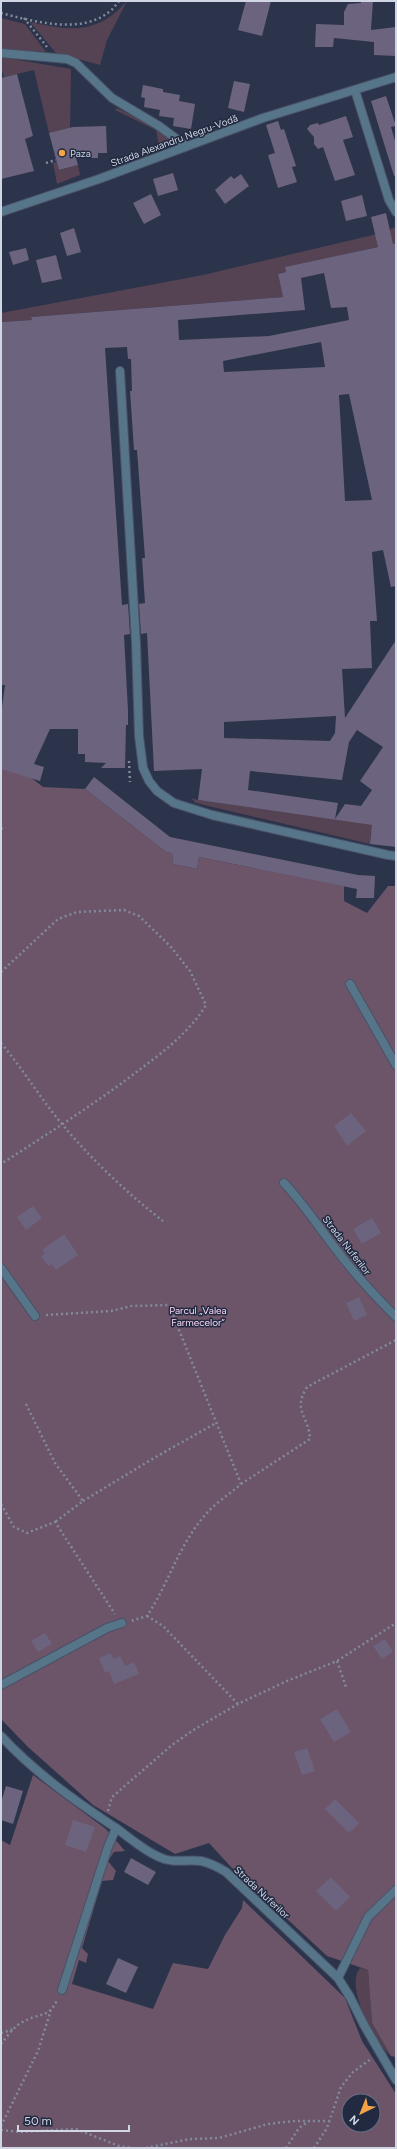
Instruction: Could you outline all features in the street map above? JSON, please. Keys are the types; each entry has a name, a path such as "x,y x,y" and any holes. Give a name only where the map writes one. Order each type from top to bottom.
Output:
{"street":[{"path":"1,53 67,59 76,63 112,98 159,126 186,146"},
{"name":"Strada Alexandru Negru-Vodă","path":"1,212 99,179 263,118 396,77"},
{"path":"355,90 389,200 396,212"},
{"path":"120,371 136,643 139,736 143,768 149,781 158,791 174,803 212,815 396,856"},
{"path":"350,984 396,1065"},
{"name":"Strada Nuferilor","path":"284,1183 301,1201 336,1249 373,1293 396,1317"},
{"path":"1,1268 35,1316"},
{"path":"1,1685 107,1628 122,1623"},
{"name":"Strada Nuferilor","path":"1,1736 18,1755 104,1821 160,1858 174,1861 200,1861 213,1864 226,1872 338,1978 396,2080"},
{"path":"62,1990 108,1847 116,1828"},
{"path":"338,1978 368,1917 396,1890"}],"path":[{"path":"1,13 47,22 82,24 108,13 119,1"},
{"path":"24,18 56,58"},
{"path":"46,163 56,160"},
{"path":"1,829 5,826"},
{"path":"1,972 58,919 77,912 124,910 139,916 171,946 190,972 206,1005 198,1018 162,1053 122,1083 1,1164"},
{"path":"1,1043 21,1067 62,1124 132,1197 163,1221"},
{"path":"35,1316 169,1305 241,1484"},
{"path":"54,1522 122,1623 148,1616 161,1596 183,1546 206,1514 241,1484 310,1439 310,1433 300,1408 301,1397 307,1387 396,1340"},
{"path":"26,1404 55,1463 83,1501"},
{"path":"1,1504 14,1527 27,1533 54,1522 83,1501 216,1423"},
{"path":"148,1616 163,1626 238,1704"},
{"path":"104,1821 112,1797 172,1745 195,1729 238,1704 287,1681 337,1661 396,1623"},
{"path":"337,1661 346,1687"},
{"path":"1,2126 38,2051 51,2010 62,1990"},
{"path":"1,2044 20,2023 41,2016 51,2010"},
{"path":"1,2033 14,2029"},
{"path":"314,2148 323,2134 333,2107 346,2080 353,2072 380,2053"},
{"path":"286,2148 299,2128 310,2121"},
{"path":"146,2148 173,2144 190,2139 219,2138 268,2124 329,2121"},
{"path":"1,2130 20,2132 76,2129 120,2146 133,2148"},
{"path":"170,2148 173,2144"}],"shaded area":[{"path":"127,1 107,40 100,65 56,53 30,22 58,27 82,28 105,20"},
{"path":"1,18 25,24 46,52 1,49"},
{"path":"1,57 71,69 70,133 49,133 34,70 4,77 1,68"},
{"path":"117,108 157,128 167,136 169,143 159,146 156,130 115,110"},
{"path":"57,162 59,170 78,165 80,175 57,184 53,163"},
{"path":"396,227 396,243 286,267 286,272 278,274 283,297 31,317 32,320 1,322 1,313 203,275 390,231 390,229"},
{"path":"191,798 396,828 371,832 370,844 196,803"},
{"path":"360,1968 368,1970 372,2023 391,2056 377,2040 359,2000 356,1987 356,1976"}],"green space":[{"name":"Parcul „Valea Farmecelor”","path":"1,754 43,787 85,789 166,852 172,853 173,864 197,869 199,857 344,886 344,901 367,913 388,886 396,886 396,2057 391,2056 372,2023 368,1970 327,1956 231,1867 209,1843 175,1854 93,1805 28,1747 1,1719"},
{"path":"33,1775 106,1829 125,1851 114,1852 108,1861 116,1871 113,1880 102,1881 82,1948 88,1954 86,1963 79,1960 72,1984 153,2009 173,1963 208,1969 225,1935 242,1908 243,1900 345,1998 362,2041 396,2094 396,2148 1,2148 1,1840 10,1845"}],"building":[{"path":"246,1 271,1 262,36 238,30"},
{"path":"361,1 373,1 371,30 396,27 396,56 374,55 374,42 334,38 333,47 315,47 316,24 344,25 344,12 348,4 361,3"},
{"path":"17,74 33,136 25,139 34,171 1,179 1,78"},
{"path":"234,81 250,84 244,112 228,108"},
{"path":"143,85 163,89 163,92 180,95 179,101 195,104 191,129 173,126 174,118 159,116 160,110 144,107 145,98 141,97"},
{"path":"386,96 396,126 391,127 396,144 396,175 394,176 371,101"},
{"path":"346,116 353,137 343,140 355,175 335,181 323,147 318,149 314,144 314,137 307,129 310,125 318,123 319,125"},
{"path":"278,121 281,130 284,129 296,166 292,167 297,182 278,188 268,155 275,153 266,125"},
{"path":"106,126 107,153 98,153 98,158 76,158 78,165 59,170 49,133 73,127"},
{"path":"173,173 178,190 158,196 153,179"},
{"path":"241,174 249,186 225,204 215,190 231,176 234,179"},
{"path":"151,194 161,215 144,224 133,203"},
{"path":"362,195 367,216 346,221 341,201"},
{"path":"386,213 393,244 396,243 396,586 391,587 383,550 372,552 377,621 370,621 372,668 342,669 345,718 396,640 396,847 370,844 372,825 198,800 202,769 154,771 147,633 141,634 139,604 145,603 142,558 145,558 137,450 134,450 130,391 132,391 131,359 128,359 127,347 105,348 122,605 128,604 130,634 124,635 128,711 128,725 126,725 125,768 101,768 106,763 85,762 85,754 78,754 78,729 50,729 34,764 44,767 40,781 1,769 1,714 5,685 1,685 1,322 32,320 31,317 283,297 278,274 286,272 285,267 378,247 371,217","holes":["324,273 331,308 347,307 349,320 269,336 179,340 178,320 305,310 301,278","321,342 325,367 224,372 223,361","349,394 372,500 345,501 339,395","336,716 335,733 330,741 224,738 224,722","357,730 383,747 360,781 372,790 361,806 345,804 335,819 338,803 248,790 250,771 342,780 349,742"]},
{"path":"74,228 81,252 67,256 60,233"},
{"path":"26,248 29,260 13,265 9,252"},
{"path":"56,255 62,279 42,283 36,260"},
{"path":"94,777 170,837 358,875 375,876 374,898 356,898 357,889 199,857 197,869 173,864 172,853 166,852 85,789"},
{"path":"351,1113 366,1131 347,1146 334,1126"},
{"path":"33,1206 42,1218 26,1230 17,1217"},
{"path":"372,1218 381,1233 362,1244 353,1229"},
{"path":"64,1234 78,1255 56,1270 52,1264 48,1266 41,1256 45,1253 42,1250"},
{"path":"359,1297 367,1315 354,1321 346,1303"},
{"path":"45,1633 52,1644 38,1652 31,1641"},
{"path":"385,1639 393,1652 382,1659 373,1646"},
{"path":"111,1653 113,1659 120,1656 125,1666 134,1662 139,1674 114,1684 109,1671 105,1673 99,1658"},
{"path":"337,1709 351,1732 334,1742 320,1719"},
{"path":"307,1748 315,1771 302,1775 294,1752"},
{"path":"6,1786 23,1791 13,1824 1,1820 1,1802"},
{"path":"335,1799 359,1823 349,1833 325,1809"},
{"path":"73,1820 95,1827 86,1852 65,1845"},
{"path":"131,1858 156,1872 148,1885 124,1872"},
{"path":"331,1877 350,1897 336,1911 316,1891"},
{"path":"118,1958 138,1967 126,1993 106,1984"}],"place":[{"name":"Paza","path":"62,153"}]}
